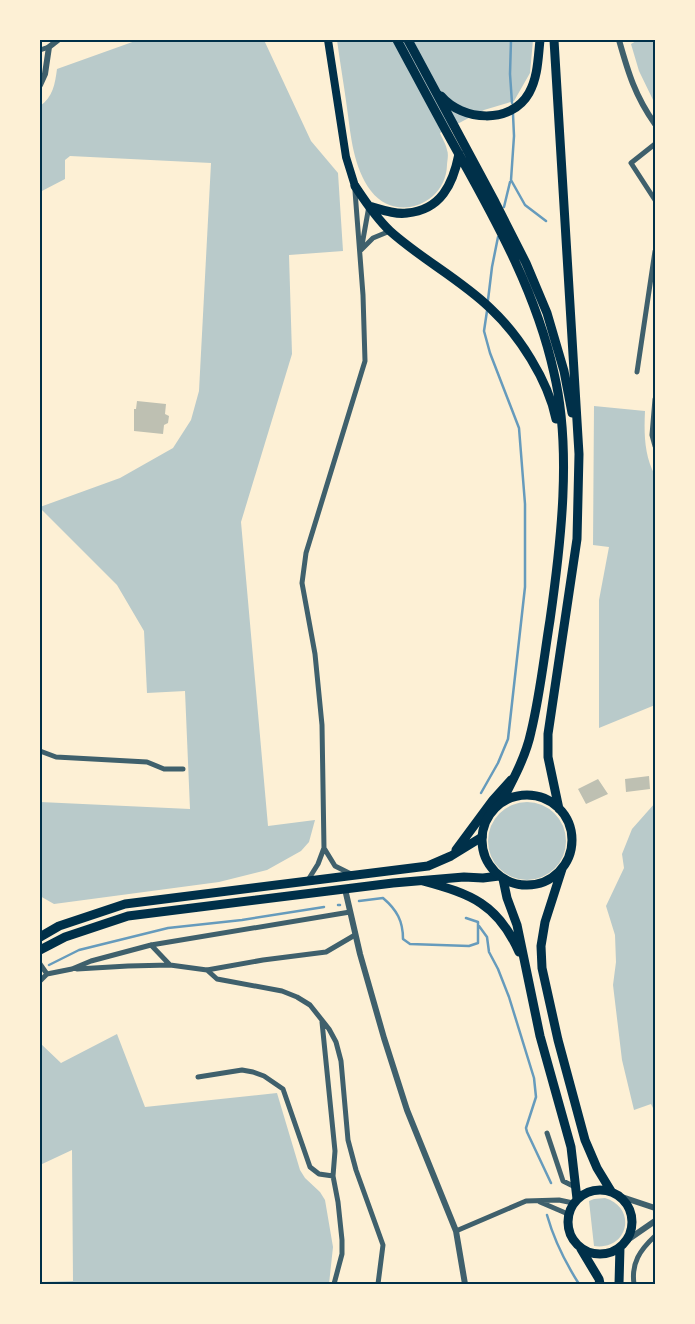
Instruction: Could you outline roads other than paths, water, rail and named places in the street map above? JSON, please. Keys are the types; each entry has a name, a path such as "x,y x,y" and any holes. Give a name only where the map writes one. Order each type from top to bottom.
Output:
{"main road":[{"path":"328,40 346,156 355,186 390,231 490,308 518,339 538,371 554,409 563,456"},
{"path":"397,40 457,140 526,263 547,313 564,371 579,454"},
{"path":"369,206 406,214 427,208 445,193 455,173 459,154 457,140 434,87 408,40"},
{"path":"434,87 444,100 458,109 473,115 489,116 502,114 518,106 528,94 536,75 540,40"},
{"path":"554,40 579,454 577,540 548,734 548,757 559,809"},
{"path":"459,154 518,267 537,313 554,373 563,428 560,535 548,634 531,732 514,778 502,803"},
{"path":"451,856 493,800 514,778"},
{"path":"575,1201 571,1146 540,1036 517,926 501,878 491,868 482,848 485,823 492,812 502,803 516,796 532,795 547,800 559,809 569,824 572,842 545,922 541,946 542,968 558,1040 585,1140 597,1168 615,1194 626,1203 631,1217 630,1232 623,1244 611,1253 600,1255 580,1248"},
{"path":"40,937 59,926 125,904 428,866 451,856 482,836"},
{"path":"40,950 65,937 128,916 464,877 501,878 518,884 534,884 549,879 562,869"},
{"path":"424,881 474,898 499,917 514,941 526,970"},
{"path":"600,1284 599,1279 569,1233 567,1224 568,1214 575,1201 592,1190 602,1190 615,1194"},
{"path":"619,1284 623,1244"}],"street":[{"path":"40,50 49,47 58,40"},
{"path":"619,40 628,76 644,109 655,124"},
{"path":"40,85 49,47"},
{"path":"655,144 631,163 655,200"},
{"path":"308,880 318,864 324,848 322,725 316,654 302,583 306,553 365,361 355,186"},
{"path":"360,250 369,206"},
{"path":"360,250 373,238 390,231"},
{"path":"637,372 655,250"},
{"path":"655,398 652,435 655,446"},
{"path":"40,751 56,757 147,762 164,769 183,769"},
{"path":"324,848 335,866 353,875"},
{"path":"345,890 384,1038 406,1110 456,1231 465,1284"},
{"path":"72,969 90,961 151,945 350,912"},
{"path":"40,981 47,974 72,969 170,965 207,970 263,960 326,952 356,935"},
{"path":"151,945 170,965"},
{"path":"40,964 47,974"},
{"path":"207,970 217,980 274,989 297,997 322,1018 336,1042 341,1061 348,1140 356,1170 383,1245 378,1284"},
{"path":"322,1018 334,1151 333,1176 338,1202 342,1254 334,1284"},
{"path":"198,1077 242,1070 264,1076 283,1089 310,1168 319,1174 333,1176"},
{"path":"547,1133 563,1181 575,1187"},
{"path":"615,1194 655,1208"},
{"path":"537,1200 568,1214"},
{"path":"456,1231 526,1201 575,1201"},
{"path":"623,1244 655,1221"},
{"path":"634,1284 636,1257 655,1236"}],"waterway":[{"path":"511,40 510,74 512,103"},
{"path":"513,114 514,136 511,180 525,205 546,221"},
{"path":"504,207 510,182"},
{"path":"488,300 498,237"},
{"path":"481,793 498,763 508,739 525,587 525,504 519,428 490,353 484,331 487,311"},
{"path":"359,901 383,898 392,907 400,921 403,939 410,944 469,946 478,943 478,922 466,918"},
{"path":"49,965 79,950 168,928 242,920 324,907"},
{"path":"479,926 487,937 489,952 509,997 534,1078 536,1097 526,1128 551,1183"},
{"path":"547,1215 560,1251 579,1284"}]}
